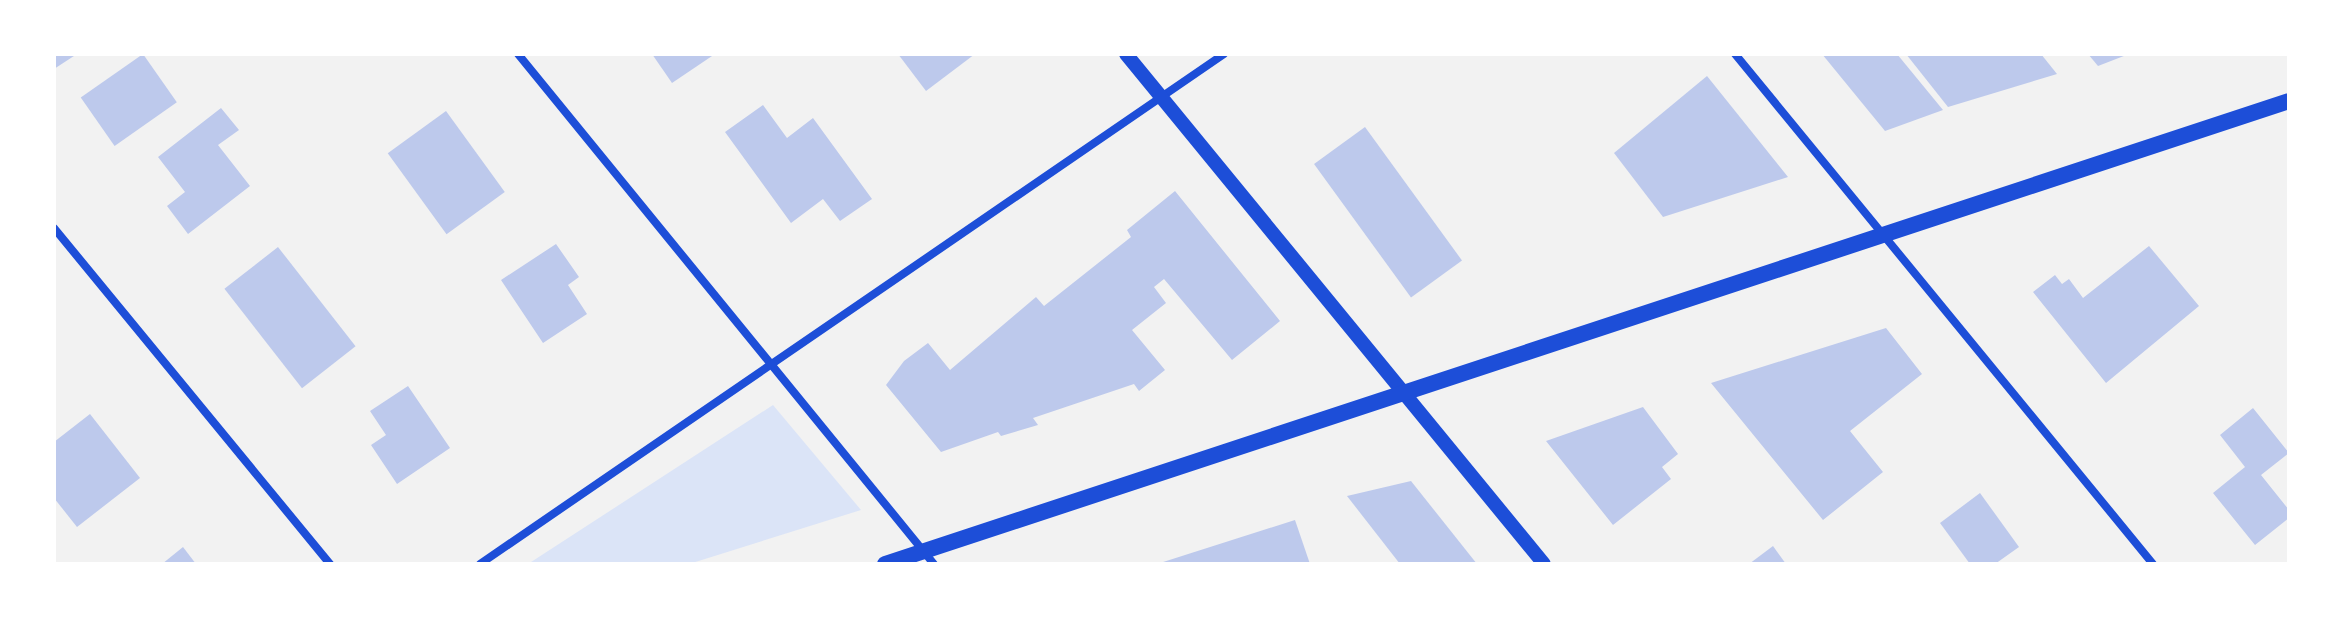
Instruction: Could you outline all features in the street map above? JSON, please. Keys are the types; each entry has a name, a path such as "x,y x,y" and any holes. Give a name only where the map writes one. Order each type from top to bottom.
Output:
{"main road":[{"path":"885,564 929,558 1405,391 1880,231 2289,101"}],"street":[{"path":"518,54 929,558"},
{"path":"1126,54 1544,564"},
{"path":"480,564 1224,54"},
{"path":"1735,54 2153,564"},
{"path":"54,228 330,564"}],"shaded area":[{"path":"773,405 861,510 689,564 528,564"}],"building":[{"path":"54,54 77,54 54,69"},
{"path":"143,54 177,102 115,146 81,98"},
{"path":"652,54 715,54 672,83"},
{"path":"898,54 975,54 926,91"},
{"path":"1822,54 1897,54 1943,110 1885,131"},
{"path":"1906,54 2041,54 2057,74 1948,107"},
{"path":"2088,54 2129,54 2098,66"},
{"path":"1707,76 1788,177 1663,217 1614,153"},
{"path":"763,105 787,138 813,118 872,199 840,221 823,199 791,223 725,132"},
{"path":"221,108 239,130 218,145 250,186 188,234 167,206 185,192 158,157"},
{"path":"446,111 505,192 447,234 388,153"},
{"path":"1365,127 1462,260 1411,298 1314,164"},
{"path":"1175,191 1280,321 1232,360 1164,279 1154,287 1166,303 1132,330 1165,370 1139,391 1134,384 1033,418 1038,425 1001,436 998,432 941,452 886,385 904,361 928,343 950,370 1036,297 1044,306 1131,237 1127,230"},
{"path":"556,244 579,277 568,285 587,314 543,343 501,280"},
{"path":"2149,246 2199,306 2106,383 2033,292 2055,275 2062,284 2069,279 2083,298"},
{"path":"278,247 356,346 302,388 224,289"},
{"path":"1886,328 1922,374 1850,431 1883,472 1823,520 1711,383"},
{"path":"408,386 450,448 397,484 371,445 386,435 370,411"},
{"path":"1643,407 1678,454 1662,467 1671,479 1613,525 1546,441"},
{"path":"2253,408 2289,453 2261,475 2289,510 2289,518 2255,545 2213,493 2245,467 2220,435"},
{"path":"90,414 140,478 77,527 54,498 54,442"},
{"path":"1411,481 1477,564 1400,564 1347,496"},
{"path":"1980,493 2019,547 1995,564 1970,564 1940,523"},
{"path":"1295,520 1310,564 1160,564 1160,563"},
{"path":"1773,546 1786,564 1749,564"},
{"path":"183,547 196,564 162,564"}]}
